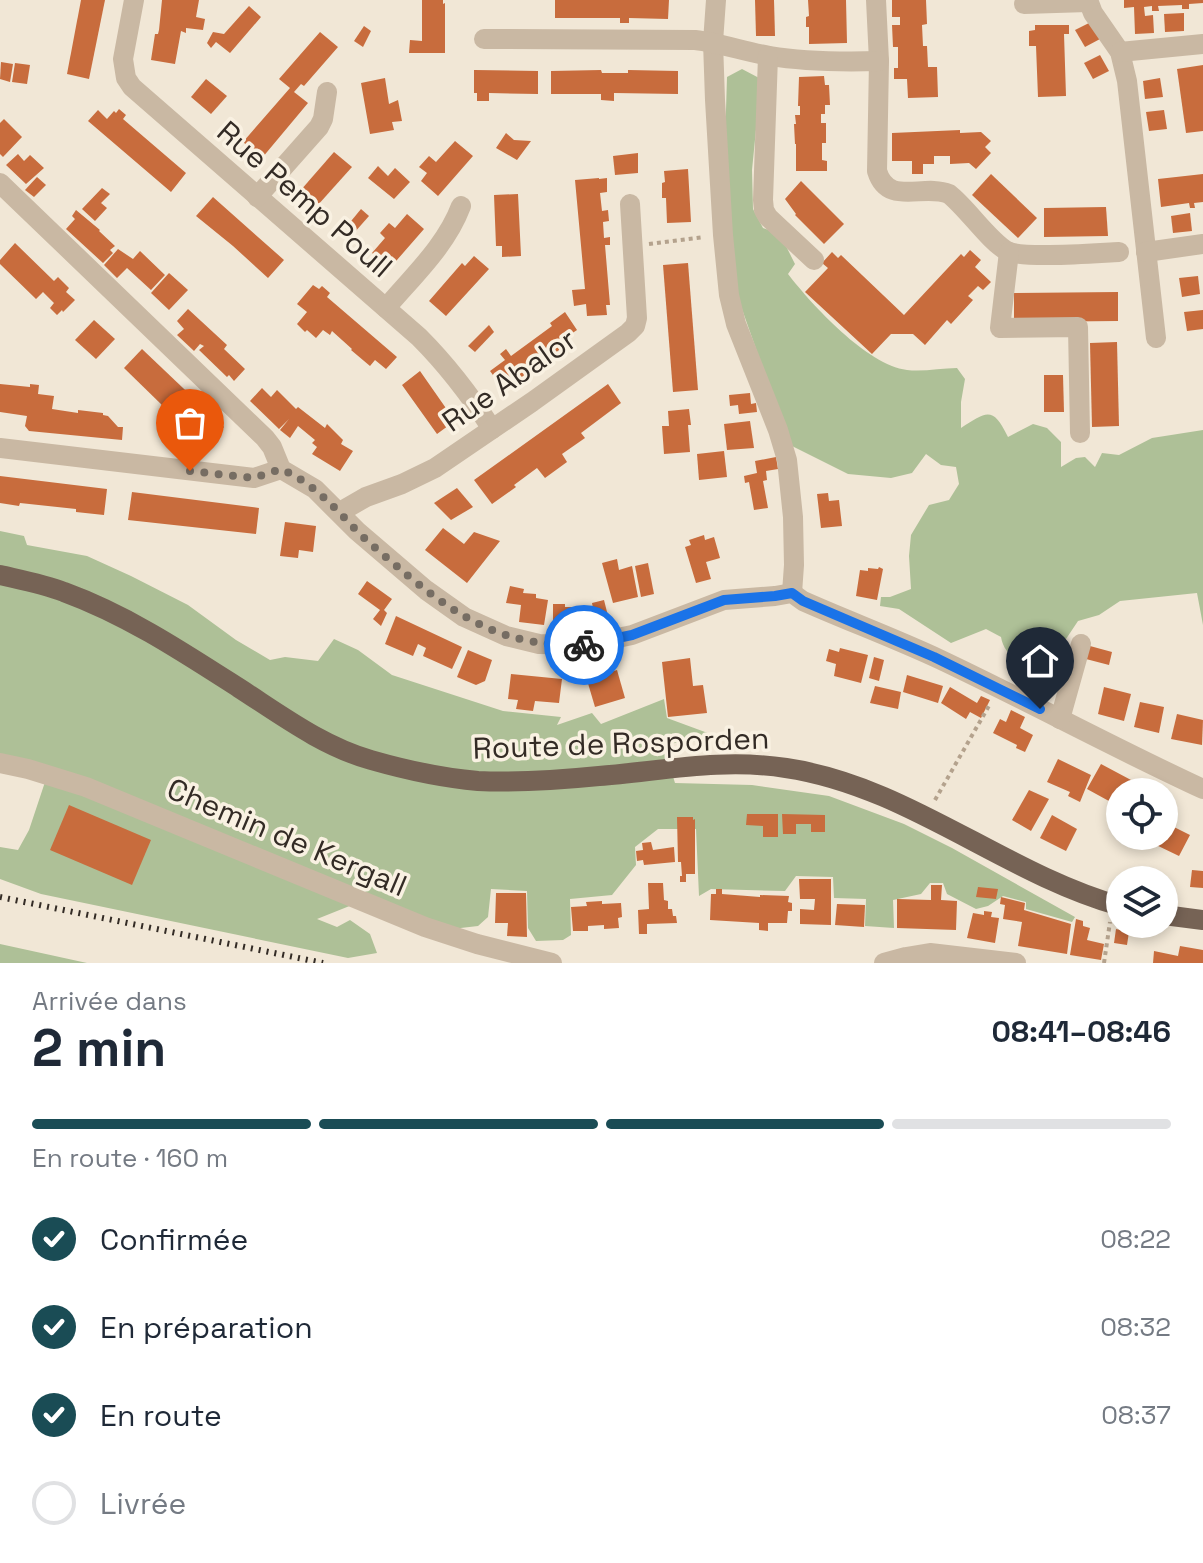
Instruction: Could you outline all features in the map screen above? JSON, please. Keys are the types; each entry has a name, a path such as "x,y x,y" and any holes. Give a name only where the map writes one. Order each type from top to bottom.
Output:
{"main road":[{"name":"Route de Rosporden","path":"0,575 63,591 116,614 176,648 310,734 340,749 380,762 439,776 479,781 612,775 705,764 753,764 799,769 855,785 926,816 1017,865 1106,901"},
{"path":"1178,917 1203,920"}],"street":[{"name":"Rue Pemp Poull","path":"134,0 123,59 123,70 132,87 419,337 474,400 492,429"},
{"path":"716,0 713,42 729,295 736,324 787,460 793,517 792,593"},
{"path":"876,0 879,61 877,171 885,186 894,192 941,191 949,194 1009,252 1119,252"},
{"path":"1024,4 1088,1 1120,52 1127,81 1156,338"},
{"path":"484,39 695,40 768,56 818,62 879,61"},
{"path":"1120,52 1203,44"},
{"path":"768,56 764,210 814,260"},
{"path":"257,197 319,127 327,92"},
{"path":"0,183 265,438 281,469 315,489 426,590 478,625 539,644 584,645 632,635 724,600 792,593 803,601 934,657 1203,789"},
{"name":"Rue Abalor","path":"340,512 366,497 435,468 635,326 630,204"},
{"path":"386,308 446,238 461,206"},
{"path":"1146,252 1203,244"},
{"path":"1009,252 1000,328 1078,327 1080,433"},
{"path":"0,448 254,478 281,469"},
{"path":"1060,719 1081,644"},
{"name":"Chemin de Kergall","path":"0,763 86,787 425,927 552,963"},
{"path":"884,963 930,953 1016,963"}],"path":[{"path":"633,245 723,235"},
{"path":"926,816 999,688"},
{"path":"1104,963 1109,938"}],"green space":[{"path":"742,69 761,79 752,170 753,209 763,228 780,234 795,264 788,274 842,332 891,366 919,371 957,368 965,379 961,428 989,414 998,420 1008,437 1033,424 1047,428 1061,442 1061,467 1076,458 1085,457 1095,467 1102,453 1119,455 1152,438 1203,430 1203,625 1197,593 1120,601 1099,615 1078,621 1056,654 1068,661 1064,683 1017,661 1009,654 1001,637 986,629 951,643 899,609 880,606 881,597 911,589 911,535 929,505 949,500 959,484 956,467 941,465 926,454 912,473 891,478 848,474 790,445 731,278 725,143 727,77"},
{"path":"0,531 24,536 27,545 87,556 131,576 188,605 270,660 285,657 318,661 334,639 358,650 392,675 503,711 561,717 557,725 592,713 601,724 664,699 667,718 724,739 663,744 675,783 752,785 829,796 904,824 1075,917 1072,922 1026,909 1026,902 1003,896 988,906 976,909 947,894 943,883 930,883 921,894 893,900 894,928 865,926 866,899 834,898 833,877 796,876 785,891 711,889 699,896 696,829 658,829 635,847 636,865 612,895 570,899 571,935 563,940 536,941 528,928 527,891 491,889 488,917 478,926 452,929 352,905 317,919 337,927 350,920 370,934 377,953 348,958 41,894 0,879 0,847 18,850 29,830 45,782 0,772"},
{"path":"0,944 87,963 0,963"}],"building":[{"path":"81,0 105,0 89,79 67,74"},
{"path":"162,0 199,0 196,17 205,19 203,30 186,28 186,33 181,31 175,64 151,60 155,34 159,30"},
{"path":"422,0 443,0 445,3 445,53 409,53 410,40 422,41"},
{"path":"555,0 669,0 668,19 629,18 629,23 620,23 620,18 555,18"},
{"path":"755,0 774,0 775,36 756,36"},
{"path":"808,0 846,0 847,43 809,44 809,27 806,27"},
{"path":"892,0 926,0 927,24 922,25 923,46 927,46 928,67 937,67 938,97 908,98 907,79 894,79 894,68 898,68 898,47 893,47 892,25 900,25 900,17 892,17"},
{"path":"1124,0 1203,0 1203,3 1189,4 1189,9 1182,9 1182,5 1158,6 1159,11 1152,11 1152,6 1144,7 1145,16 1153,15 1154,33 1135,34 1134,7 1124,8"},
{"path":"249,6 261,17 230,53 216,42 211,48 207,43 213,32 224,34"},
{"path":"1184,13 1184,31 1165,32 1164,14"},
{"path":"1091,22 1100,39 1085,47 1075,30"},
{"path":"1035,25 1069,25 1069,34 1064,34 1066,96 1038,97 1036,46 1029,46 1029,31 1035,30"},
{"path":"364,26 371,31 363,47 354,41"},
{"path":"320,32 338,47 304,86 301,84 294,92 308,103 262,158 243,142 290,88 279,79"},
{"path":"1100,55 1109,71 1093,79 1084,63"},
{"path":"1,62 13,64 10,82 0,79"},
{"path":"15,63 30,65 27,84 12,82"},
{"path":"1203,65 1203,131 1186,133 1177,69"},
{"path":"474,70 538,71 538,94 489,93 489,101 477,101"},
{"path":"601,70 602,73 678,71 678,94 614,93 614,101 601,100 601,94 551,94 551,71"},
{"path":"824,76 825,85 829,85 830,105 825,105 825,114 821,114 821,123 826,123 822,160 827,161 827,171 796,171 794,124 795,115 800,115 799,77"},
{"path":"385,78 389,104 398,100 402,121 392,122 394,130 370,134 361,83"},
{"path":"1160,78 1163,97 1145,99 1143,81"},
{"path":"206,79 227,96 211,114 191,97"},
{"path":"119,109 126,115 123,119 186,173 171,192 88,121 98,110 107,119"},
{"path":"1164,110 1167,129 1149,131 1146,112"},
{"path":"4,119 22,137 3,157 0,154 0,123"},
{"path":"960,130 960,133 981,132 991,141 985,147 991,153 976,169 969,163 950,164 950,156 934,156 934,164 923,164 923,174 912,174 912,161 892,161 892,133"},
{"path":"506,133 514,140 531,141 517,160 496,148"},
{"path":"455,141 473,156 438,196 421,181 427,173 419,167 429,156 436,162"},
{"path":"334,152 352,167 317,206 300,191"},
{"path":"638,153 638,173 615,175 613,156"},
{"path":"18,154 24,161 30,155 44,168 26,184 6,165"},
{"path":"378,166 388,176 395,168 410,182 394,199 368,178"},
{"path":"688,169 691,222 667,223 666,198 662,198 664,171"},
{"path":"991,174 1037,218 1018,238 972,195"},
{"path":"1203,174 1203,202 1194,203 1195,208 1190,208 1189,203 1161,207 1158,179"},
{"path":"37,177 46,185 34,197 25,190"},
{"path":"607,178 607,192 600,193 602,211 608,210 609,221 603,222 604,238 610,237 610,245 605,245 610,305 606,305 607,315 587,316 586,304 574,306 572,290 585,289 575,180"},
{"path":"801,181 844,224 824,244 795,215 785,199"},
{"path":"102,188 110,194 101,203 107,208 95,221 82,209"},
{"path":"518,194 521,256 502,257 502,246 496,246 494,195"},
{"path":"213,197 284,260 268,278 196,216"},
{"path":"1106,207 1108,236 1044,237 1044,208"},
{"path":"361,209 369,216 354,233 347,226"},
{"path":"76,210 115,246 110,250 113,253 103,263 66,229 75,219 72,216"},
{"path":"1190,213 1192,231 1173,233 1171,216"},
{"path":"407,214 424,229 390,268 372,253 385,238 380,233 389,223 395,228"},
{"path":"15,243 54,281 58,277 69,288 66,292 75,300 63,312 57,315 50,308 54,303 43,292 36,299 0,264"},
{"path":"118,249 133,259 140,251 165,275 151,290 127,268 117,278 104,265"},
{"path":"970,250 981,260 975,267 991,282 983,290 978,286 968,296 973,300 951,324 947,320 925,345 913,334 891,334 872,354 805,292 828,268 822,263 832,252 838,258 841,255 904,315 961,254 964,257"},
{"path":"474,256 489,269 446,316 429,301 462,263 465,266"},
{"path":"688,263 698,390 673,392 663,265"},
{"path":"169,273 188,290 169,310 151,293"},
{"path":"1198,276 1200,294 1182,297 1179,278"},
{"path":"313,285 319,289 322,286 330,293 327,297 397,357 386,369 375,360 370,366 332,331 330,335 323,330 316,338 297,324 307,312 297,304"},
{"path":"1118,292 1118,321 1014,322 1014,293"},
{"path":"188,309 227,345 224,349 245,369 234,381 199,350 204,346 200,344 194,351 177,335 184,329 177,321"},
{"path":"1203,310 1203,329 1187,331 1184,312"},
{"path":"565,312 577,330 562,340 566,345 504,390 490,371 505,360 500,354 506,349 511,356 552,326 550,323"},
{"path":"94,320 115,339 96,359 75,340"},
{"path":"489,325 494,332 475,352 468,346"},
{"path":"1117,342 1119,426 1092,427 1090,343"},
{"path":"142,349 224,427 205,447 124,368"},
{"path":"420,371 450,414 447,415 452,423 437,434 402,385"},
{"path":"1044,375 1063,375 1064,412 1044,412"},
{"path":"0,384 39,385 38,394 54,396 52,409 103,413 118,427 123,427 122,440 29,431 25,426 27,416 0,412"},
{"path":"608,384 621,403 581,433 585,438 562,454 567,462 545,478 537,468 492,504 474,480"},
{"path":"262,388 271,397 277,390 296,409 298,407 325,428 327,424 343,440 341,444 353,451 340,471 312,454 317,447 312,443 315,440 298,426 290,438 280,430 289,419 279,429 250,401"},
{"path":"750,393 751,404 756,403 757,412 739,414 738,405 730,406 729,395"},
{"path":"689,409 690,452 664,454 662,426 669,426 668,411"},
{"path":"750,421 754,448 727,450 724,424"},
{"path":"724,451 727,477 699,480 697,454"},
{"path":"776,457 778,469 766,471 767,480 763,481 768,508 754,510 749,482 745,483 744,476 757,473 755,461"},
{"path":"0,476 107,489 104,515 76,512 76,509 0,503"},
{"path":"457,488 473,507 451,520 434,503"},
{"path":"132,492 259,508 256,534 128,520"},
{"path":"828,493 829,501 839,500 842,526 821,528 817,494"},
{"path":"285,522 316,526 313,552 299,550 298,558 280,556"},
{"path":"443,528 464,544 474,532 500,541 467,583 425,550"},
{"path":"704,535 705,540 714,537 720,558 706,562 711,579 696,583 685,547 691,545 689,540"},
{"path":"617,559 619,570 632,566 638,597 613,603 602,563"},
{"path":"648,563 654,594 641,597 635,566"},
{"path":"883,569 877,600 856,596 860,570"},
{"path":"367,581 392,599 384,610 387,613 381,626 373,619 380,610 358,594"},
{"path":"510,586 548,600 544,625 519,622 521,605 506,603"},
{"path":"604,600 610,624 587,630 580,611 593,608 592,603"},
{"path":"553,604 574,607 575,626 553,626"},
{"path":"396,616 462,647 452,669 423,656 426,648 418,644 413,656 385,644"},
{"path":"1090,646 1112,652 1109,665 1086,659"},
{"path":"840,648 868,655 861,683 834,676 836,664 826,661 829,649 839,652"},
{"path":"468,650 492,660 485,681 476,685 457,677"},
{"path":"874,657 884,660 879,681 869,678"},
{"path":"690,658 693,686 703,685 707,713 668,717 662,662"},
{"path":"617,670 625,698 595,707 587,680"},
{"path":"511,674 562,679 559,703 535,701 533,711 516,709 518,700 508,699"},
{"path":"907,675 943,686 938,703 903,692"},
{"path":"875,686 901,692 898,709 870,703"},
{"path":"950,687 977,703 981,696 990,700 981,718 970,712 966,719 941,703"},
{"path":"1104,687 1131,694 1124,721 1098,714"},
{"path":"1140,702 1164,707 1159,733 1134,727"},
{"path":"1011,710 1025,717 1020,728 1033,735 1025,752 993,733 1000,719 1006,722"},
{"path":"1177,714 1203,720 1202,745 1171,739"},
{"path":"1058,759 1091,775 1080,802 1068,796 1070,792 1047,782"},
{"path":"1101,764 1127,778 1106,778 1106,799 1087,789"},
{"path":"1029,790 1049,799 1031,831 1012,820"},
{"path":"69,805 151,840 132,885 50,850"},
{"path":"747,814 778,814 778,837 763,837 763,826 746,825"},
{"path":"782,814 825,815 825,832 811,832 811,824 796,824 796,834 783,834"},
{"path":"1052,815 1077,829 1066,851 1040,838"},
{"path":"677,817 695,819 695,874 686,874 686,882 680,882"},
{"path":"1178,829 1190,835 1179,856 1167,850 1178,850"},
{"path":"651,842 653,850 674,847 675,862 644,865 643,860 637,861 636,851 643,850 642,843"},
{"path":"1192,870 1203,871 1203,888 1190,887"},
{"path":"799,879 831,879 831,925 800,924 800,909 814,910 815,899 800,899"},
{"path":"648,883 663,883 664,900 668,901 668,909 672,909 677,923 647,924 647,934 639,934 638,910 649,909"},
{"path":"931,885 942,885 941,900 957,901 956,930 897,928 897,899 931,900"},
{"path":"978,887 998,889 996,899 976,897"},
{"path":"716,889 722,889 722,894 789,896 792,911 788,911 787,923 768,923 768,931 759,930 759,923 710,920 711,894 716,894"},
{"path":"496,893 526,893 527,937 507,936 508,923 495,923"},
{"path":"1001,897 1025,903 1024,910 1071,924 1067,954 1018,946 1022,922 1003,919 1005,905 1000,904"},
{"path":"602,901 602,904 621,903 619,928 588,926 588,931 573,931 571,907"},
{"path":"837,904 865,905 864,927 835,925"},
{"path":"984,911 992,912 991,917 999,918 995,943 967,938 973,913 984,915"},
{"path":"1076,919 1090,928 1087,940 1104,944 1101,960 1070,955"},
{"path":"1115,938 1128,938 1127,945 1114,943"},
{"path":"1180,946 1203,950 1203,963 1153,963 1154,951 1178,956"}],"railway":[{"path":"0,897 323,963"}],"way so far":[{"path":"190,471 254,478 281,469 292,473 329,501 357,531 426,590 464,617 519,640 562,646 584,645"}],"route":[{"path":"584,645 632,635 724,600 792,593 803,601 934,657 1040,709"}]}
